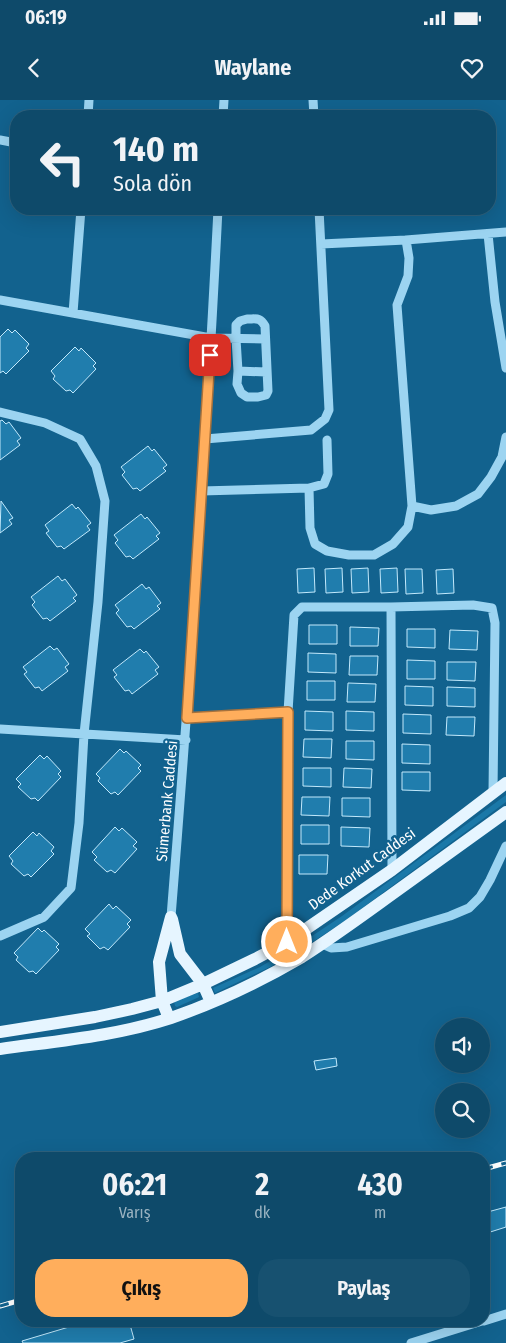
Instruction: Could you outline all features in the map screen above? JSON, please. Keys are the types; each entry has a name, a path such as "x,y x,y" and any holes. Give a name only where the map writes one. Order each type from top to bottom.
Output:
{"main road":[{"name":"Dede Korkut Caddesi","path":"0,1032 95,1017 162,1001 256,959 287,942 392,870 506,782"},
{"path":"0,1049 98,1036 169,1018 211,1002 263,978 322,944 506,812"},
{"path":"171,917 180,954 203,984 211,1002"},
{"path":"169,1018 162,1001 159,962 171,917"}],"street":[{"path":"73,313 81,215"},
{"name":"Sümerbank Caddesi","path":"171,917 186,740 218,215"},
{"path":"204,439 310,430 325,420 329,410 319,215"},
{"path":"321,244 406,240 506,232"},
{"path":"488,234 495,302 506,368"},
{"path":"309,488 310,528 315,544 327,552 350,556 374,555 394,544 408,527 412,506 397,305 408,276 409,258 406,240"},
{"path":"0,300 211,338 265,339"},
{"path":"248,318 258,319 265,326 268,392 266,396 247,397 241,393 237,384 236,339 236,325 240,321 248,318"},
{"path":"238,371 266,372"},
{"path":"0,412 45,423 80,439 96,466 105,501 98,602 84,734 79,823 71,888 44,917 0,936"},
{"path":"412,506 431,510 456,506 478,494 491,477 502,457 506,437"},
{"path":"201,490 309,488 324,484 328,474 327,440"},
{"path":"287,942 288,712 294,615 302,607 473,605 492,608 496,623 493,792"},
{"path":"391,607 392,870"},
{"path":"187,718 288,712"},
{"path":"0,729 186,740"},
{"path":"322,944 331,948 347,947 450,916 469,908 480,897 506,846"},
{"path":"490,1319 506,1314"},
{"path":"411,1343 463,1327"}],"shaded area":[{"path":"506,795 506,802 346,920 270,967 215,993 213,988 260,967 342,916"},
{"path":"198,993 199,997 177,1007 175,1006 174,1001"}],"building":[{"path":"8,329 12,333 15,330 29,344 26,348 29,351 6,374 3,371 0,373 0,337"},
{"path":"75,347 79,351 81,348 96,363 93,366 96,369 73,393 70,390 66,391 53,379 55,376 51,371"},
{"path":"2,420 6,424 9,422 21,438 17,441 20,445 0,460 0,421"},
{"path":"148,446 152,451 154,449 167,465 163,468 166,471 140,491 137,488 133,489 122,475 125,472 121,467"},
{"path":"1,501 13,518 9,520 12,524 0,533"},
{"path":"72,504 76,509 78,507 91,523 87,526 90,530 64,549 61,546 57,547 46,533 49,531 45,525"},
{"path":"141,514 145,519 147,517 160,533 156,536 159,539 133,559 130,556 126,557 115,543 118,540 114,535"},
{"path":"314,568 315,592 298,593 297,569"},
{"path":"342,568 343,592 326,593 325,569"},
{"path":"368,568 369,592 352,593 351,569"},
{"path":"397,568 398,592 381,593 380,569"},
{"path":"405,569 422,569 423,593 406,594"},
{"path":"453,569 454,593 437,594 436,570"},
{"path":"58,576 62,581 65,579 77,595 73,598 76,601 50,621 47,618 43,619 32,605 35,602 31,597"},
{"path":"142,584 146,589 149,587 161,603 157,606 160,609 134,629 131,626 127,627 116,613 119,610 115,605"},
{"path":"309,625 337,625 337,644 309,644"},
{"path":"350,627 379,628 378,646 350,646"},
{"path":"407,629 435,629 435,648 407,647"},
{"path":"450,630 478,631 477,650 449,649"},
{"path":"50,646 54,650 57,648 69,664 65,667 68,671 42,691 39,687 35,688 24,674 27,672 23,667"},
{"path":"140,649 144,653 146,651 159,667 155,670 158,674 132,694 129,690 125,691 114,677 117,675 113,670"},
{"path":"308,653 336,654 336,673 308,672"},
{"path":"350,656 378,656 377,675 349,675"},
{"path":"407,660 435,661 435,679 407,679"},
{"path":"447,662 476,662 475,681 447,680"},
{"path":"307,681 335,681 335,700 307,700"},
{"path":"348,683 376,684 375,702 347,702"},
{"path":"405,686 433,687 433,706 405,705"},
{"path":"447,687 475,688 475,707 447,706"},
{"path":"305,711 333,712 333,731 305,730"},
{"path":"346,711 374,712 374,731 346,730"},
{"path":"403,714 431,715 431,734 403,733"},
{"path":"447,717 475,717 474,736 446,735"},
{"path":"304,739 332,739 331,758 303,757"},
{"path":"346,741 374,741 374,760 346,759"},
{"path":"402,744 430,745 430,764 402,763"},
{"path":"120,749 124,753 126,751 141,765 138,768 141,771 118,795 115,792 111,794 98,781 100,778 96,774"},
{"path":"40,755 44,759 47,756 61,771 58,774 61,777 38,801 35,798 31,799 18,787 21,784 16,779"},
{"path":"303,768 331,768 331,787 303,786"},
{"path":"344,768 372,769 371,788 343,787"},
{"path":"402,772 430,772 430,791 402,790"},
{"path":"302,797 330,797 329,816 301,815"},
{"path":"342,798 370,798 370,817 342,816"},
{"path":"301,825 329,825 329,844 301,844"},
{"path":"115,827 119,831 122,828 137,842 133,846 137,849 115,873 111,870 107,872 94,860 97,857 92,852"},
{"path":"341,827 370,828 369,847 341,846"},
{"path":"33,832 37,836 39,833 54,847 51,851 54,854 31,877 28,874 24,876 11,864 13,861 9,856"},
{"path":"299,855 328,855 327,874 299,874"},
{"path":"109,904 113,909 116,906 131,920 127,924 130,927 108,950 104,947 100,949 87,936 90,934 85,929"},
{"path":"38,928 42,932 44,930 59,944 56,947 59,950 36,974 33,971 29,972 16,960 18,957 14,953"},
{"path":"336,1058 337,1066 316,1070 314,1061"},
{"path":"506,1207 506,1227 490,1232 490,1211"},
{"path":"69,1327 131,1327 134,1339 120,1343 23,1343 22,1341"}],"railway":[{"path":"490,1167 506,1163"},
{"path":"0,1306 15,1302"}],"route":[{"path":"210,355 187,718 288,712 287,942"}]}
